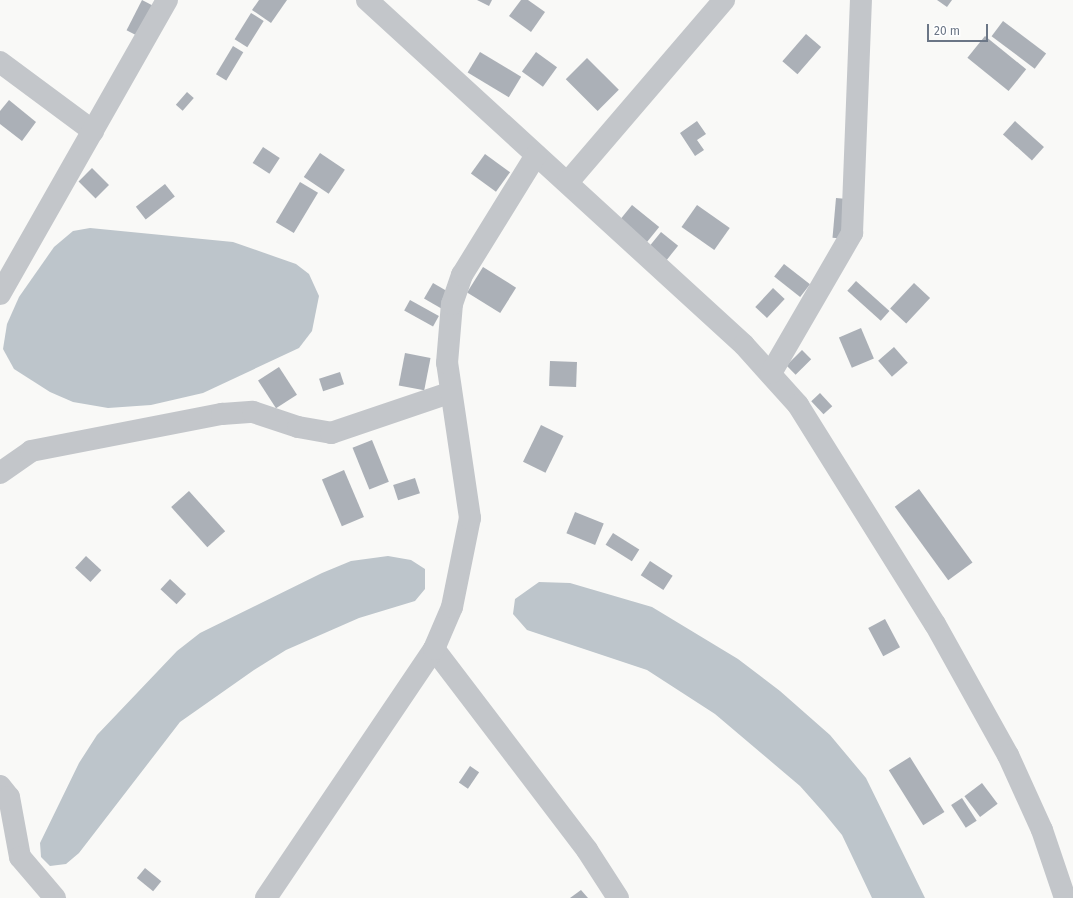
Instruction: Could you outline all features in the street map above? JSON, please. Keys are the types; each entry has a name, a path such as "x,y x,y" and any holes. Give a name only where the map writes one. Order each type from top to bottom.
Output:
{"street":[{"path":"0,294 167,0"},
{"path":"367,0 536,155 568,182 771,373 838,464 935,624 1008,755 1042,830 1065,898"},
{"path":"568,182 724,0"},
{"path":"771,373 852,233 860,0"},
{"path":"0,62 93,131"},
{"path":"266,898 434,649 452,608 470,518 449,393 448,342 457,287 536,155"},
{"path":"0,473 31,451 222,414 253,412 298,428 331,433 449,393"},
{"path":"434,649 587,850 618,898"},
{"path":"0,786 9,797 20,857 55,898"}],"shaded area":[{"path":"90,228 233,242 296,264 309,274 319,296 312,331 299,348 203,393 151,405 108,408 73,402 50,392 14,369 3,349 7,324 19,297 54,247 73,231"},
{"path":"388,556 411,560 425,569 425,589 415,601 359,618 286,650 254,670 180,722 79,853 66,864 50,866 41,857 40,843 79,763 97,735 177,651 200,633 322,573 351,561"},
{"path":"539,582 570,583 652,607 738,659 780,691 830,735 866,778 925,898 872,898 842,835 824,813 800,786 715,714 647,670 527,630 513,614 515,599"}],"building":[{"path":"142,0 154,6 138,36 127,30"},
{"path":"259,0 287,0 271,23 252,10"},
{"path":"477,0 492,0 489,6"},
{"path":"521,0 528,0 545,12 531,32 509,16"},
{"path":"937,0 952,0 947,7"},
{"path":"251,13 264,21 247,47 235,39"},
{"path":"1003,21 1046,53 1035,69 992,36"},
{"path":"806,34 821,47 797,74 782,61"},
{"path":"985,36 1026,69 1009,91 967,58"},
{"path":"233,46 243,52 226,80 216,74"},
{"path":"480,52 521,77 509,97 468,73"},
{"path":"536,52 557,67 543,87 522,71"},
{"path":"587,58 619,90 598,111 566,79"},
{"path":"187,92 194,98 183,111 176,105"},
{"path":"9,100 36,122 22,141 0,124 0,111"},
{"path":"697,121 706,134 697,140 704,150 695,156 680,133"},
{"path":"1015,121 1044,147 1032,160 1003,134"},
{"path":"263,147 280,158 269,174 253,163"},
{"path":"320,153 345,170 329,194 304,177"},
{"path":"485,154 510,172 496,192 471,173"},
{"path":"92,168 109,185 96,198 79,181"},
{"path":"300,182 318,193 294,233 276,222"},
{"path":"165,184 175,197 146,219 136,207"},
{"path":"836,198 847,199 843,239 833,238"},
{"path":"632,205 659,227 646,243 619,221"},
{"path":"697,205 730,228 714,250 682,227"},
{"path":"661,232 678,246 666,261 648,248"},
{"path":"784,264 810,284 800,297 774,277"},
{"path":"483,267 516,288 500,313 467,292"},
{"path":"856,281 889,311 881,321 847,291"},
{"path":"433,283 450,293 441,309 424,299"},
{"path":"914,283 930,298 906,324 890,309"},
{"path":"773,288 785,299 767,318 755,307"},
{"path":"410,300 439,316 433,326 404,310"},
{"path":"861,328 874,358 852,368 839,337"},
{"path":"894,347 908,363 892,377 878,361"},
{"path":"802,350 811,359 796,375 786,366"},
{"path":"405,353 431,358 424,390 399,385"},
{"path":"550,361 577,362 576,387 549,386"},
{"path":"279,367 297,395 276,408 258,381"},
{"path":"340,372 344,384 323,391 319,379"},
{"path":"820,393 832,406 823,414 811,401"},
{"path":"541,425 563,436 545,473 523,462"},
{"path":"372,440 389,482 369,490 353,448"},
{"path":"344,470 364,517 342,526 322,479"},
{"path":"415,478 420,493 398,500 393,485"},
{"path":"919,489 972,563 948,580 895,507"},
{"path":"189,491 225,531 207,547 171,507"},
{"path":"575,512 604,524 595,545 566,533"},
{"path":"613,533 639,549 632,561 606,545"},
{"path":"86,556 101,570 90,582 75,568"},
{"path":"650,561 673,576 663,590 641,575"},
{"path":"170,579 186,594 177,604 160,589"},
{"path":"885,619 900,647 883,656 868,628"},
{"path":"910,757 944,812 923,825 889,770"},
{"path":"470,766 479,772 468,789 459,783"},
{"path":"982,783 998,804 980,817 964,796"},
{"path":"962,798 977,821 966,828 951,805"},
{"path":"145,868 161,881 153,891 137,878"},
{"path":"581,890 588,898 570,898"}]}
